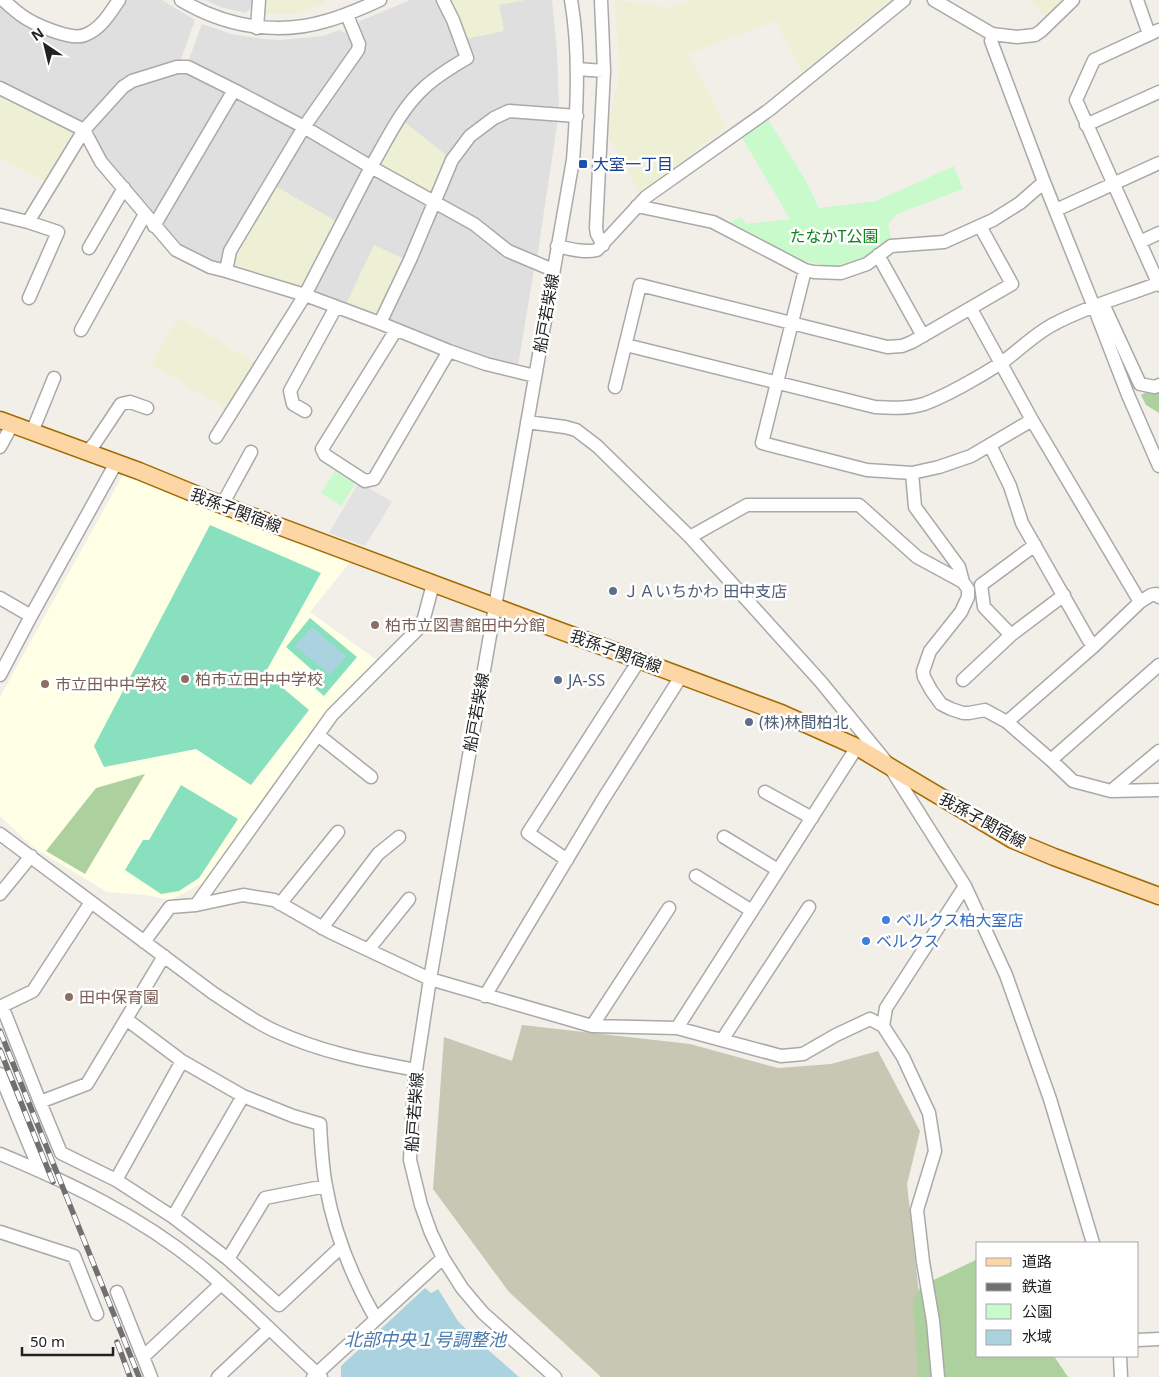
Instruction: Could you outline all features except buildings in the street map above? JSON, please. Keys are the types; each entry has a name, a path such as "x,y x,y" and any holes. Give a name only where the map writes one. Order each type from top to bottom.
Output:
{"main road":[{"name":"我孫子関宿線","path":"6,422 222,505 640,659 790,717 857,746 1014,840 1159,896"}],"street":[{"path":"9,2 22,16 64,35 75,37 85,36 100,25 120,0"},
{"path":"181,0 211,15 256,28 308,26 347,14 380,0"},
{"path":"256,28 259,0"},
{"path":"216,436 305,295 371,167 404,110 415,96 442,72 467,58 453,20 443,0"},
{"name":"船戸若柴線","path":"555,1377 483,1313 462,1288 443,1258 431,1232 421,1205 410,1160 416,1070 430,979 573,160 577,69 571,0"},
{"path":"601,0 604,71 596,228 603,244"},
{"path":"557,246 591,251 597,250 646,197 769,110 904,0"},
{"path":"934,0 992,34 1017,37 1034,35 1041,31 1073,0"},
{"path":"626,346 875,407 908,407 923,404 940,397 1001,363 1044,329 1099,305 1159,284 1076,100 1094,60 1154,32 1137,0"},
{"path":"226,270 230,251 304,127 358,50 359,44 347,14"},
{"path":"992,34 991,41 1044,182 1099,305 1140,384 1155,387 1159,385"},
{"path":"28,222 84,130 123,87 132,81 177,68 188,67 304,127 371,167 474,224 508,251 553,270"},
{"path":"577,69 604,71"},
{"path":"0,88 84,130 101,162 176,250 210,268 226,270 305,295 380,323 449,352 486,364 535,376"},
{"path":"154,226 234,90"},
{"path":"1086,125 1159,92"},
{"path":"380,323 410,260 452,160 470,136 508,110 576,116"},
{"path":"1056,210 1159,163"},
{"path":"637,206 713,222 805,270 841,273 867,264 891,246 944,242 980,226 1020,203 1044,182"},
{"path":"89,248 124,188"},
{"path":"81,330 144,214"},
{"path":"0,215 58,232 29,298"},
{"path":"615,387 640,284 886,347 902,346 971,309 1012,284 980,226"},
{"path":"1140,242 1159,233"},
{"path":"878,255 923,336"},
{"path":"805,270 762,443 867,470 912,473 955,462 990,445 1032,420"},
{"path":"1099,305 1128,396 1159,464"},
{"path":"304,411 293,404 290,391 336,307"},
{"path":"971,309 1032,420 1140,602"},
{"path":"396,330 322,449 325,455 365,481 374,479 449,352"},
{"path":"32,432 54,378"},
{"path":"86,452 95,443 121,404 130,402 147,408"},
{"path":"0,447 6,422"},
{"path":"526,422 565,427 576,430 585,436 690,537 821,682 888,764 965,886 1006,975 1050,1099 1093,1242"},
{"path":"990,445 1010,486 1022,523 1088,639 1094,646"},
{"path":"222,505 251,452"},
{"path":"0,675 116,463"},
{"path":"912,473 914,507 938,541 959,566 963,582 968,589 968,597 962,612 930,650 923,671 931,690 941,704 951,709 969,713 985,710 1007,722 1073,781 1110,792 1159,790"},
{"path":"690,537 747,505 858,505 917,557 963,582"},
{"path":"1011,635 984,607 981,585 1035,545"},
{"path":"196,905 332,716 418,629 424,618 434,584"},
{"path":"1007,722 1094,646 1140,602 1151,595 1156,594 1159,597"},
{"path":"964,680 1011,635 1064,595"},
{"path":"0,598 31,616"},
{"path":"567,860 528,833 640,659"},
{"path":"1051,760 1159,665"},
{"path":"485,996 682,675"},
{"path":"318,735 371,777"},
{"path":"677,1028 857,746"},
{"path":"1110,792 1159,750"},
{"path":"765,792 812,818"},
{"path":"280,904 338,832"},
{"path":"0,834 213,993 274,1031 330,1052 416,1070"},
{"path":"322,928 378,854 399,837"},
{"path":"724,837 778,870"},
{"path":"0,894 31,856"},
{"path":"696,876 752,911"},
{"path":"883,1026 886,1008 965,886"},
{"path":"144,942 170,907 196,905 243,895 274,900 322,928 430,979 592,1026 677,1028 781,1056 803,1054 836,1035 870,1020 883,1026 903,1058 928,1113 935,1151 917,1210 923,1262 934,1321 938,1377"},
{"path":"368,950 409,899"},
{"path":"91,902 34,991 2,1006 61,1153 116,1180 173,1217 228,1259 278,1305 341,1247"},
{"path":"722,1040 808,907"},
{"path":"592,1026 670,908"},
{"path":"40,1102 87,1084 164,956"},
{"path":"126,1019 182,1061 242,1096 320,1124 326,1186 341,1247 376,1319"},
{"path":"116,1180 182,1061"},
{"path":"0,1074 40,1170"},
{"path":"173,1217 242,1096"},
{"path":"0,1154 40,1170 115,1208 166,1241 198,1264 221,1284 317,1376 443,1258"},
{"path":"228,1259 265,1198 326,1186"},
{"path":"0,1232 74,1256 97,1314"},
{"path":"142,1357 221,1284"},
{"path":"117,1292 150,1377"},
{"path":"218,1377 269,1330"},
{"path":"1139,1340 1159,1339"},
{"path":"1120,1357 1121,1377"}],"shaded area":[{"path":"126,0 162,0 195,20 180,62 132,76 86,119 79,121 0,82 0,5 59,39 106,27"},
{"path":"205,0 254,0 253,7 245,13 220,7"},
{"path":"265,0 324,0 325,3 295,14 264,14"},
{"path":"410,0 437,0 460,51 459,58 428,76 410,93 371,156 365,158 315,128 314,122 361,53 358,30 360,21"},
{"path":"449,0 524,0 499,5 504,31 465,39"},
{"path":"524,0 552,0 557,50 559,106 555,109 507,105 468,131 447,156 404,122 430,90 456,70 473,62 465,39 499,4"},
{"path":"614,0 669,8 690,0 890,0 802,73 775,21 688,54 726,126 641,195 606,132 620,71"},
{"path":"1029,0 1062,0 1046,17"},
{"path":"202,24 231,34 280,40 323,36 339,30 348,34 353,43 352,48 305,117 299,118 188,62"},
{"path":"180,72 187,72 223,90 225,97 156,212 150,213 104,158 91,133 92,127 128,89"},
{"path":"0,94 71,129 72,135 44,181 0,159"},
{"path":"240,100 293,127 295,132 219,264 180,247 161,229 162,223 234,101"},
{"path":"508,116 558,119 537,258 511,247 445,203 442,197 455,164 474,139"},
{"path":"404,122 447,156 433,190 428,193 382,168 380,162"},
{"path":"311,136 361,166 362,172 337,222 275,186 303,138"},
{"path":"376,177 424,204 426,209 404,259 346,304 318,294 315,289 371,178"},
{"path":"275,186 337,222 305,286 299,288 236,268 233,263 234,254"},
{"path":"441,211 471,229 506,257 534,270 518,366 490,359 391,322 389,315 435,213"},
{"path":"374,245 404,259 379,313 374,315 346,304"},
{"path":"179,317 257,364 227,410 151,364"},
{"name":"柏市立田中中学校","path":"124,473 350,562 310,612 378,661 329,709 206,881 171,900 145,895 107,892 33,847 0,816 0,697"},
{"path":"359,482 392,502 365,546 329,533"},
{"path":"522,1025 690,1044 778,1068 831,1064 878,1051 920,1131 907,1184 928,1377 601,1377 509,1292 433,1189 444,1037 512,1061"}],"green space":[{"name":"たなかT公園","path":"767,118 806,181 819,208 876,201 954,166 963,189 897,214 888,224 891,239 872,253 851,263 836,266 825,265 797,257 752,237 729,223 741,217 746,224 790,219 741,136"},
{"path":"1159,389 1159,413 1146,405 1141,395 1148,391"},
{"path":"335,471 355,484 341,506 321,493"},
{"path":"210,525 321,573 265,673 309,710 251,785 196,749 104,767 94,746"},
{"path":"310,618 357,657 324,696 303,678 311,669 286,647"},
{"path":"145,774 85,874 46,851 96,788"},
{"path":"181,785 238,819 199,878 179,891 161,894 125,870 143,840 149,840"},
{"path":"976,1260 976,1357 1055,1357 1068,1377 918,1377 913,1301 921,1286"}],"water":[{"path":"312,627 346,656 330,675 295,646"},
{"name":"北部中央１号調整池","path":"425,1288 431,1293 438,1289 458,1321 519,1377 341,1377 341,1366"}],"railway":[{"path":"0,1031 139,1377"},
{"path":"0,1050 53,1182"},
{"path":"117,1342 130,1377"}],"place":[{"name":"大室一丁目","path":"583,164"},
{"name":"ＪＡいちかわ 田中支店","path":"613,591"},
{"name":"柏市立図書館田中分館","path":"375,625"},
{"name":"柏市立田中中学校","path":"185,679"},
{"name":"JA-SS","path":"558,680"},
{"name":"市立田中中学校","path":"45,684"},
{"name":"(株)林間柏北","path":"749,722"},
{"name":"ベルクス柏大室店","path":"886,920"},
{"name":"ベルクス","path":"866,941"},
{"name":"田中保育園","path":"69,997"}]}
